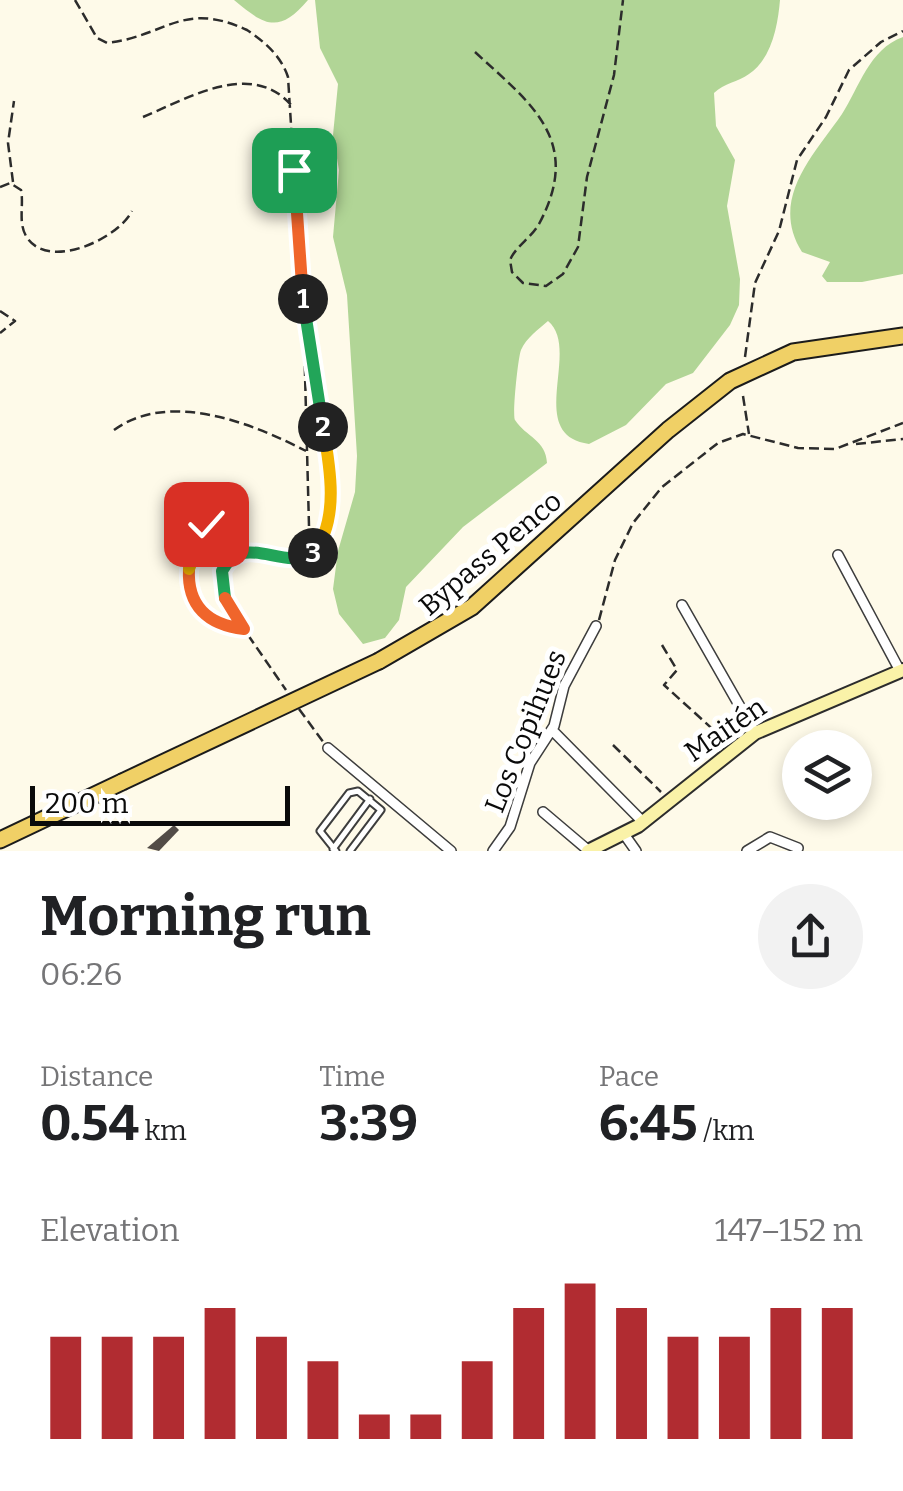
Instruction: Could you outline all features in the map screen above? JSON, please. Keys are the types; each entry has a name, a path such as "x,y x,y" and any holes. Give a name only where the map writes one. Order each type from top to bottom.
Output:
{"main road":[{"name":"Bypass Penco","path":"0,840 380,662 472,608 668,430 730,381 792,352 903,338"},
{"name":"Maitén","path":"588,851 642,822 755,733 902,670"}],"street":[{"path":"838,556 902,670"},
{"path":"682,605 755,733"},
{"name":"Los Copihues","path":"493,851 510,827 530,763 552,730 564,686 596,626"},
{"path":"552,730 642,822"},
{"path":"328,748 451,851"},
{"path":"543,812 588,851"},
{"path":"624,834 636,851"},
{"path":"746,851 770,837 798,848"}],"lane":[{"path":"238,501 224,504 202,532 191,557 189,583 204,615 244,629"},
{"path":"350,851 382,810 370,799 358,791 349,793 320,830 334,850 370,799"}],"path":[{"path":"76,0 96,38 107,43 189,11"},
{"path":"476,52 531,102 548,129 553,156 547,202 539,224 510,260 512,272 523,283 546,286 563,274 578,247 585,186 610,97 624,0"},
{"path":"202,10 232,21 273,51 288,77 304,314 309,526"},
{"path":"744,357 755,283 782,222 797,160 832,108 849,70 881,42 903,31"},
{"path":"144,117 247,81 272,88 292,107"},
{"path":"14,101 8,143 14,184 22,193 26,236 44,250 104,240 122,227 132,211"},
{"path":"0,187 14,184"},
{"path":"0,311 15,321 0,333"},
{"path":"288,694 244,629 222,591 220,577 227,562 255,551 290,560 304,558 318,547 328,524 328,456 304,314"},
{"path":"743,396 749,435"},
{"path":"114,430 148,414 194,414 255,428 307,452"},
{"path":"855,444 903,423"},
{"path":"596,626 614,560 642,510 708,449 730,436 749,435 810,450 903,439"},
{"path":"662,645 676,670 664,684 733,747"},
{"path":"294,703 328,748"},
{"path":"614,744 669,800"}],"green space":[{"path":"234,0 308,0 289,18 272,22 255,16"},
{"path":"315,0 780,0 775,30 763,59 749,74 714,93 716,126 735,160 727,206 740,279 739,305 730,325 693,373 666,384 626,425 589,444 570,437 560,425 556,409 560,351 557,334 548,321 521,350 514,416 543,449 547,463 463,527 406,587 399,620 385,638 363,644 339,614 333,589 338,551 355,492 357,456 347,295 333,237 339,170 333,135 338,84 320,48"},
{"path":"903,37 903,274 862,282 827,282 822,276 830,262 802,252 793,233 793,196 808,162 842,114 866,70 882,50"}],"building":[{"path":"174,825 179,830 159,851 147,848"}],"route":[{"path":"206,524 191,557 188,576 192,598 207,617 244,629 222,591 220,577 227,562 243,552 255,551 290,560 304,558 318,547 328,524 328,456 306,342 294,170"}]}
